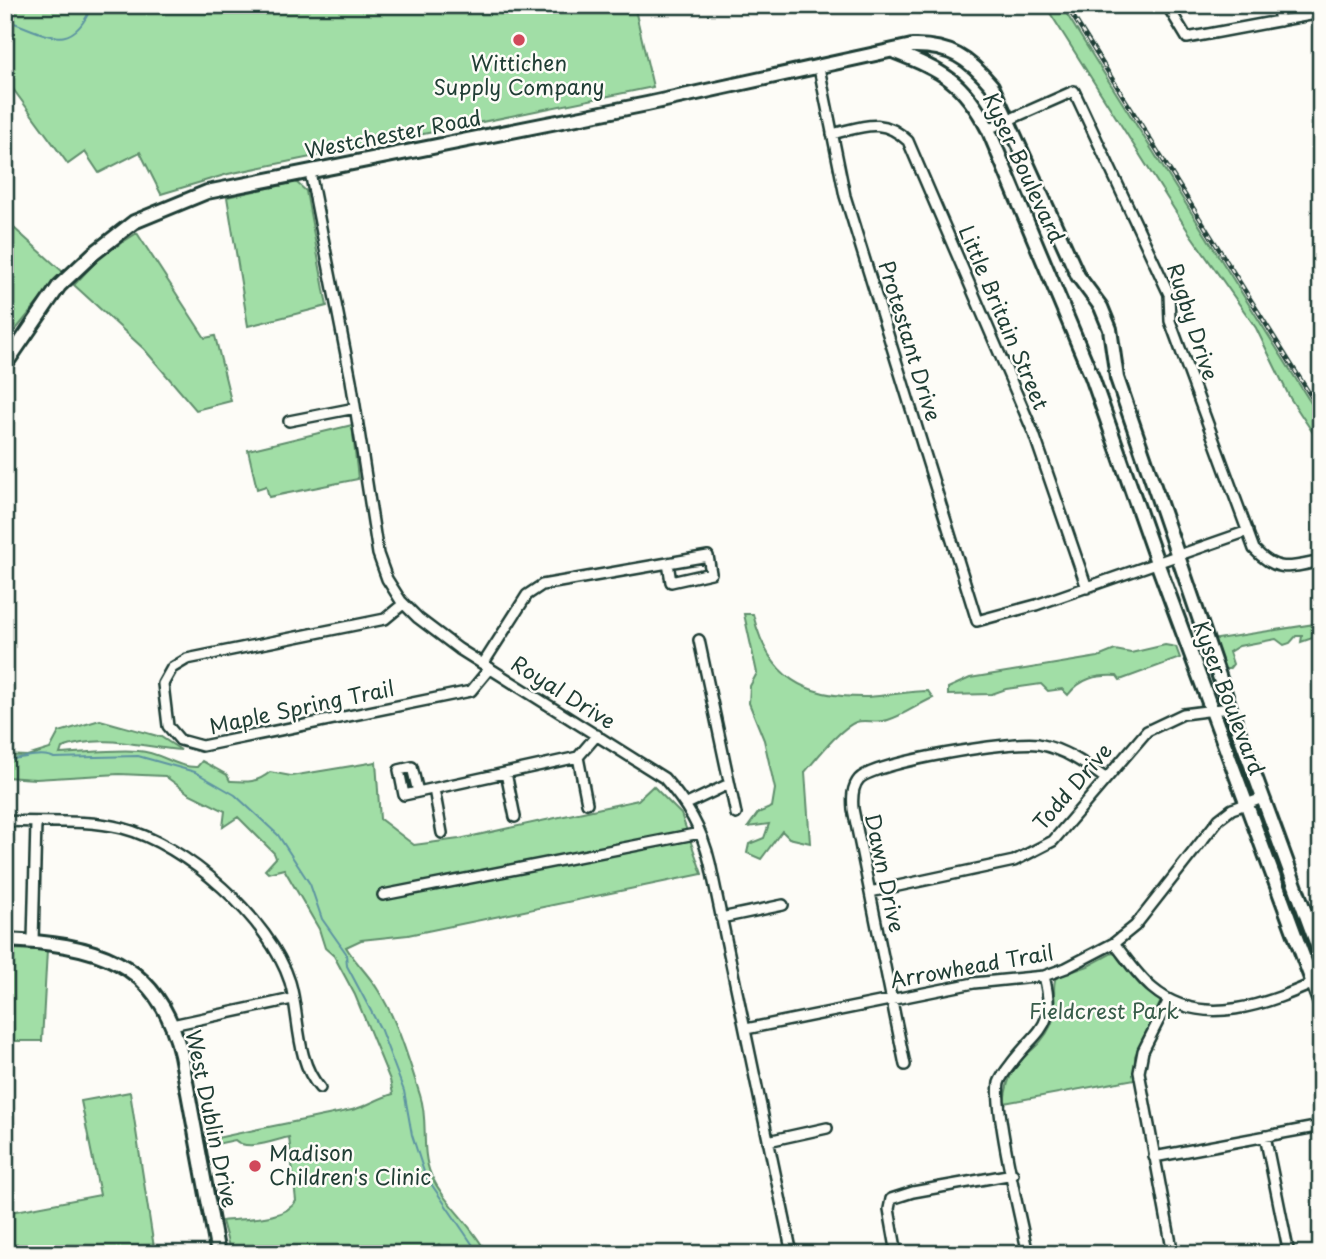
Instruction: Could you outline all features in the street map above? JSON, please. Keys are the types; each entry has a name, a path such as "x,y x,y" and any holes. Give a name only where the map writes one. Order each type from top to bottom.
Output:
{"street":[{"path":"1167,5 1187,38 1321,13"},
{"path":"1276,5 1280,21"},
{"name":"Kyser Boulevard","path":"895,52 912,46 933,45 959,53 976,66 992,86 1078,276 1101,307 1110,329 1117,378 1230,708 1321,957"},
{"name":"Westchester Road","path":"5,365 59,286 93,254 134,222 206,192 895,52"},
{"name":"Kyser Boulevard","path":"895,52 939,70 958,83 975,104 988,129 1087,365 1158,565 1317,982 1321,1005"},
{"name":"Protestant Drive","path":"819,68 845,196 977,621 1087,588"},
{"name":"Rugby Drive","path":"988,129 1074,91 1169,294 1170,321 1254,549 1267,563 1282,568 1321,561"},
{"name":"Little Britain Street","path":"832,134 882,124 896,130 908,141 1034,434 1087,588"},
{"name":"Royal Drive","path":"310,172 355,408 378,554 387,579 403,604 459,649 664,778 687,804 710,863 792,1254"},
{"path":"289,421 355,408"},
{"path":"1087,588 1248,531"},
{"path":"487,666 527,595 542,586 668,563 708,556 710,573 671,582 668,563"},
{"name":"Maple Spring Trail","path":"403,604 384,619 187,659 172,668 163,684 168,726 180,740 202,746 471,691 487,666"},
{"path":"699,640 736,814"},
{"name":"Todd Drive","path":"870,892 1014,861 1036,852 1068,827 1105,778 1147,731 1166,720 1230,708"},
{"path":"418,792 578,757 597,735"},
{"name":"Dawn Drive","path":"905,1065 852,794 858,779 868,772 1006,743 1024,742 1072,756 1105,778"},
{"path":"578,757 587,803"},
{"path":"506,773 516,817"},
{"path":"687,804 729,784"},
{"path":"434,789 442,832"},
{"name":"Arrowhead Trail","path":"746,1029 974,983 1044,976 1085,959 1114,943 1135,926 1158,901 1219,819 1247,802 1263,798"},
{"path":"5,821 102,824 125,829 155,842 230,893 258,923 276,951 290,983 307,1065 320,1088"},
{"path":"33,941 36,822"},
{"path":"383,895 700,832"},
{"path":"721,918 783,905"},
{"name":"West Dublin Drive","path":"5,940 78,946 128,967 165,1008 181,1055 218,1254"},
{"path":"1114,943 1152,989 1169,1000 1202,1010 1222,1012 1246,1008 1317,982"},
{"path":"1028,1254 999,1083 1023,1049 1043,1029 1049,1012 1044,976"},
{"path":"172,1025 292,999"},
{"path":"1169,1000 1143,1051 1139,1072 1173,1254"},
{"path":"1154,1157 1321,1126"},
{"path":"768,1141 827,1128"},
{"path":"1265,1136 1289,1254"},
{"path":"897,1254 889,1209 891,1199 899,1195 1013,1174"}],"green space":[{"path":"5,5 634,5 653,87 228,174 161,194 140,152 99,173 85,152 68,164 5,78"},
{"path":"1045,5 1061,5 1321,419 1321,445 1290,398 1256,328 1188,231"},
{"path":"296,182 306,191 327,306 248,326 227,197"},
{"path":"5,220 63,272 9,338 5,335"},
{"path":"137,233 205,338 215,336 231,401 196,410 144,349 74,285 101,256"},
{"path":"352,425 358,479 269,497 266,486 257,489 248,450"},
{"path":"744,614 753,614 768,654 779,669 807,688 845,696 868,697 928,691 933,698 888,720 856,722 836,737 805,772 810,843 789,838 782,831 761,859 747,853 749,844 764,838 769,824 748,827 758,813 772,807 775,789 764,740 749,703 750,686 757,673"},
{"path":"1321,623 1321,635 1301,642 1302,636 1296,636 1284,645 1276,639 1239,646 1229,652 1233,664 1229,669 1223,669 1211,640"},
{"path":"1165,645 1176,647 1180,658 1120,680 1117,676 1090,679 1078,685 1068,695 1062,689 1048,691 1041,684 992,694 948,695 948,688 970,678 1098,657 1115,650 1131,653"},
{"path":"100,720 161,737 181,750 107,741 62,748 60,754 119,750 147,752 190,767 197,767 202,761 227,775 230,781 242,782 256,780 270,772 291,776 376,762 380,819 414,845 459,839 638,800 653,786 681,814 702,874 408,935 361,940 346,947 378,990 402,1041 423,1105 426,1155 431,1175 487,1254 447,1254 439,1244 424,1254 231,1254 222,1221 273,1215 282,1212 296,1201 289,1137 253,1145 235,1140 212,1145 208,1143 213,1139 357,1109 393,1094 390,1080 355,995 334,956 325,948 319,929 284,869 268,873 265,870 276,858 274,853 238,817 223,827 225,811 188,793 165,776 119,774 36,779 5,777 5,755 27,756 50,749 59,732"},
{"path":"5,949 47,950 42,1041 5,1041"},
{"name":"Fieldcrest Park","path":"1112,953 1118,955 1137,980 1161,1001 1135,1056 1135,1079 1004,1103 1007,1086 1017,1064 1045,1036 1054,1018 1056,977 1088,966"},
{"path":"130,1092 155,1254 5,1254 5,1213 100,1195 81,1101"}],"waterway":[{"path":"5,20 43,34 65,36 75,32 84,22 92,5"},
{"path":"5,759 43,755 54,758 138,756 195,772 235,795 278,835 310,884 322,919 346,953 347,966 380,1028 404,1091 412,1135 425,1175 479,1254"}],"railway":[{"path":"1066,5 1321,412"}],"place":[{"name":"Wittichen Supply Company","path":"519,40"},
{"name":"Madison Children's Clinic","path":"255,1166"}]}
